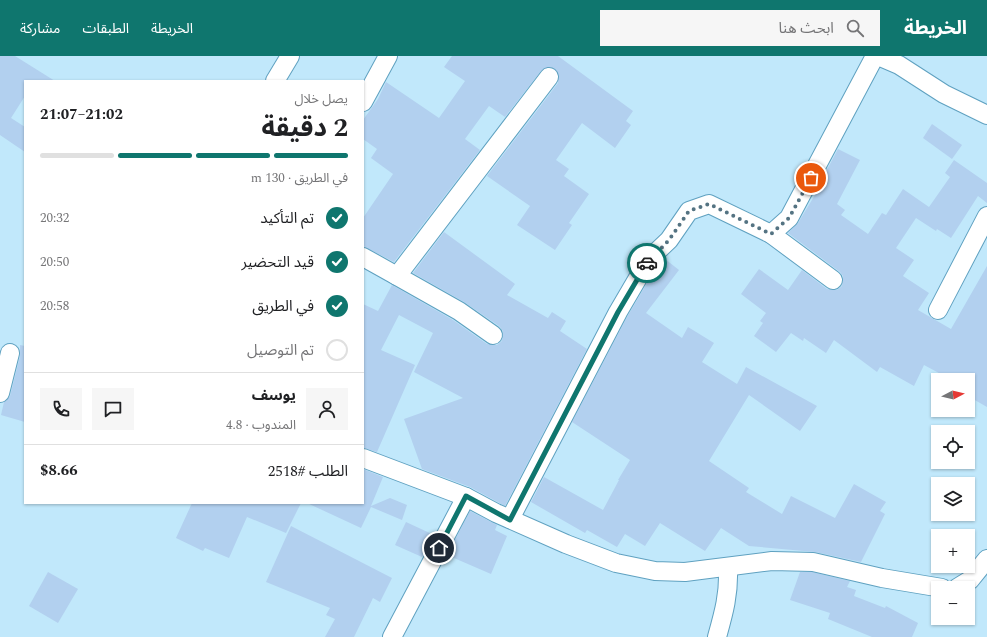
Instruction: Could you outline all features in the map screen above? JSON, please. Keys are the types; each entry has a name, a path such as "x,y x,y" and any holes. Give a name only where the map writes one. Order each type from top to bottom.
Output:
{"street":[{"path":"277,80 290,56"},
{"path":"364,100 388,56"},
{"path":"771,234 789,218 877,56 899,65 944,94 987,115"},
{"path":"397,276 549,77"},
{"path":"510,520 618,312 649,259 669,240 689,211 709,204 771,234 833,280"},
{"path":"938,310 987,216"},
{"path":"364,257 459,311 494,335"},
{"path":"0,393 12,353"},
{"path":"364,458 466,496 510,520 616,563 655,571 684,572 728,568 772,561 813,562 882,578 931,586"},
{"path":"392,637 466,496"},
{"path":"968,581 987,559"},
{"path":"717,637 728,596 728,568"}],"building":[{"path":"0,56 15,56 53,80 24,80 24,98 11,118 24,126 24,151 0,135"},
{"path":"452,56 558,56 633,111 626,121 631,125 615,148 582,123 556,160 569,169 564,176 589,194 569,223 572,225 555,250 517,225 530,206 487,176 558,83 558,73 550,67 541,71 505,117 489,106 465,139 480,150 394,262 364,247 364,217 393,174 371,158 377,149 364,140 364,119 378,99 386,82 439,118 465,81 444,67"},
{"path":"932,124 962,145 952,159 923,138"},
{"path":"838,149 860,160 837,204 845,210 841,215 868,234 882,213 886,215 903,189 929,207 950,177 945,173 954,160 987,183 987,203 978,196 951,238 937,229 936,231 916,218 896,248 914,260 903,276 929,293 918,310 951,329 987,266 987,407 975,400 975,373 939,373 924,365 914,386 880,367 877,372 834,340 826,353 804,338 803,341 791,333 776,352 754,336 763,323 760,321 766,313 741,294 759,269 788,290 802,270 827,289 837,290 842,286 843,276 840,272 788,233 798,223 824,180 822,179"},
{"path":"444,232 515,284 507,295 548,318 552,312 566,321 560,331 587,349 505,506 470,487 422,469 404,419 463,398 414,372 433,333 399,315 381,350 415,365 377,452 364,448 364,304 378,311 392,285 453,320 487,344 497,345 502,341 503,331 499,326 464,302 413,273"},
{"path":"665,259 679,270 646,313 682,338 688,327 714,343 702,362 737,384 746,367 817,406 800,431 749,395 709,461 749,488 746,492 782,514 791,496 835,518 854,484 886,502 880,511 885,514 861,562 815,552 749,546 721,528 705,551 660,523 645,546 625,534 617,547 587,530 585,533 531,502 544,477 603,510 630,460 572,422 627,317 657,266"},
{"path":"20,345 24,346 24,422 1,415 4,402 10,396 20,356"},
{"path":"364,469 383,477 371,506 390,498 407,505 402,520 371,507 361,528 309,504 364,504"},
{"path":"192,504 300,504 286,533 247,517 229,558 205,548 203,551 176,538"},
{"path":"470,511 497,525 495,530 507,536 491,574 447,555"},
{"path":"406,522 434,535 422,557 395,545"},
{"path":"291,526 392,578 380,602 373,598 354,637 325,637 335,619 326,615 330,608 266,582"},
{"path":"48,572 78,589 58,623 29,606"},
{"path":"800,572 812,572 850,581 847,587 856,590 854,596 885,608 886,606 918,623 912,637 872,637 828,619 830,613 790,600"}],"way so far":[{"path":"647,263 649,259 669,240 689,211 709,204 771,234 789,218 811,178"}],"route":[{"path":"439,548 466,496 510,520 618,312 647,263"}]}
